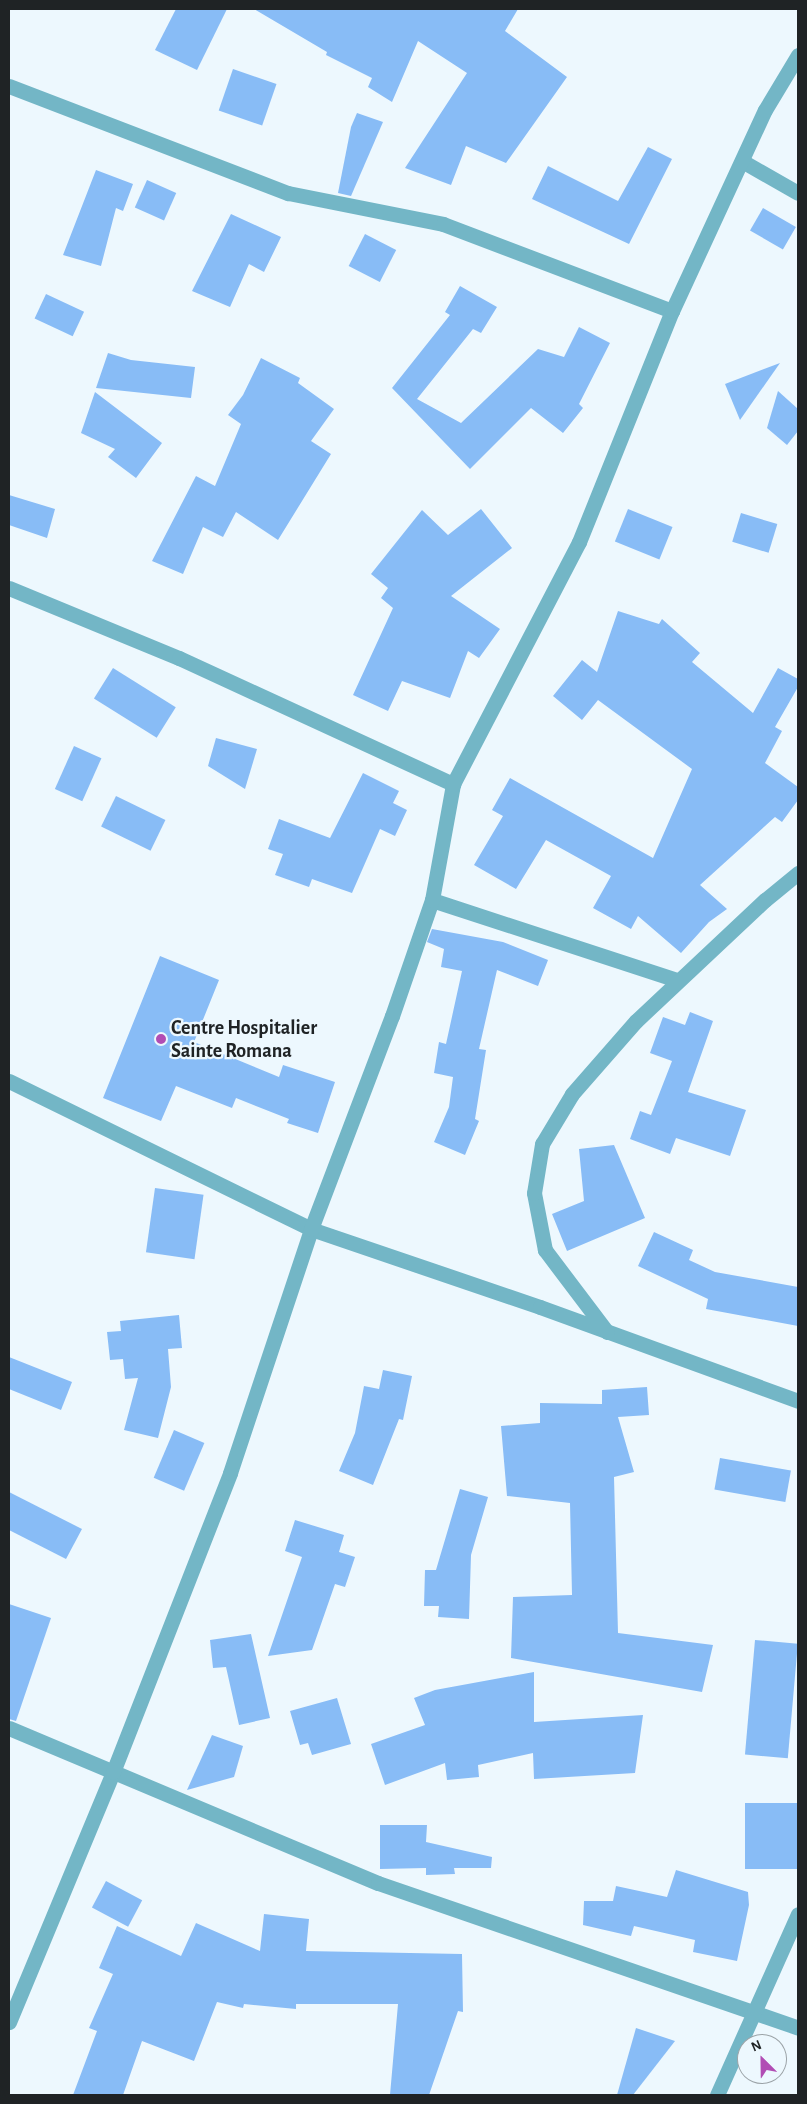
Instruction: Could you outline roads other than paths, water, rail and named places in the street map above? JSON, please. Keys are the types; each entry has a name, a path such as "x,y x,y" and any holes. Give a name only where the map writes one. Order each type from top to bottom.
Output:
{"street":[{"path":"9,2022 113,1772 230,1473 311,1229 392,1016 432,900 453,784 579,542 672,311 765,110 798,55"},
{"path":"9,86 288,193 443,224 672,311"},
{"path":"742,161 798,192"},
{"path":"9,588 179,658 453,784"},
{"path":"608,1332 545,1250 534,1193 542,1144 572,1094 636,1020 677,980 798,872"},
{"path":"432,900 677,980"},
{"path":"9,1081 311,1229 608,1332 798,1401"},
{"path":"9,1728 378,1883 798,2028"},
{"path":"717,2095 798,1914"}],"place":[{"name":"Centre Hospitalier Sainte Romana","path":"161,1039"}]}
